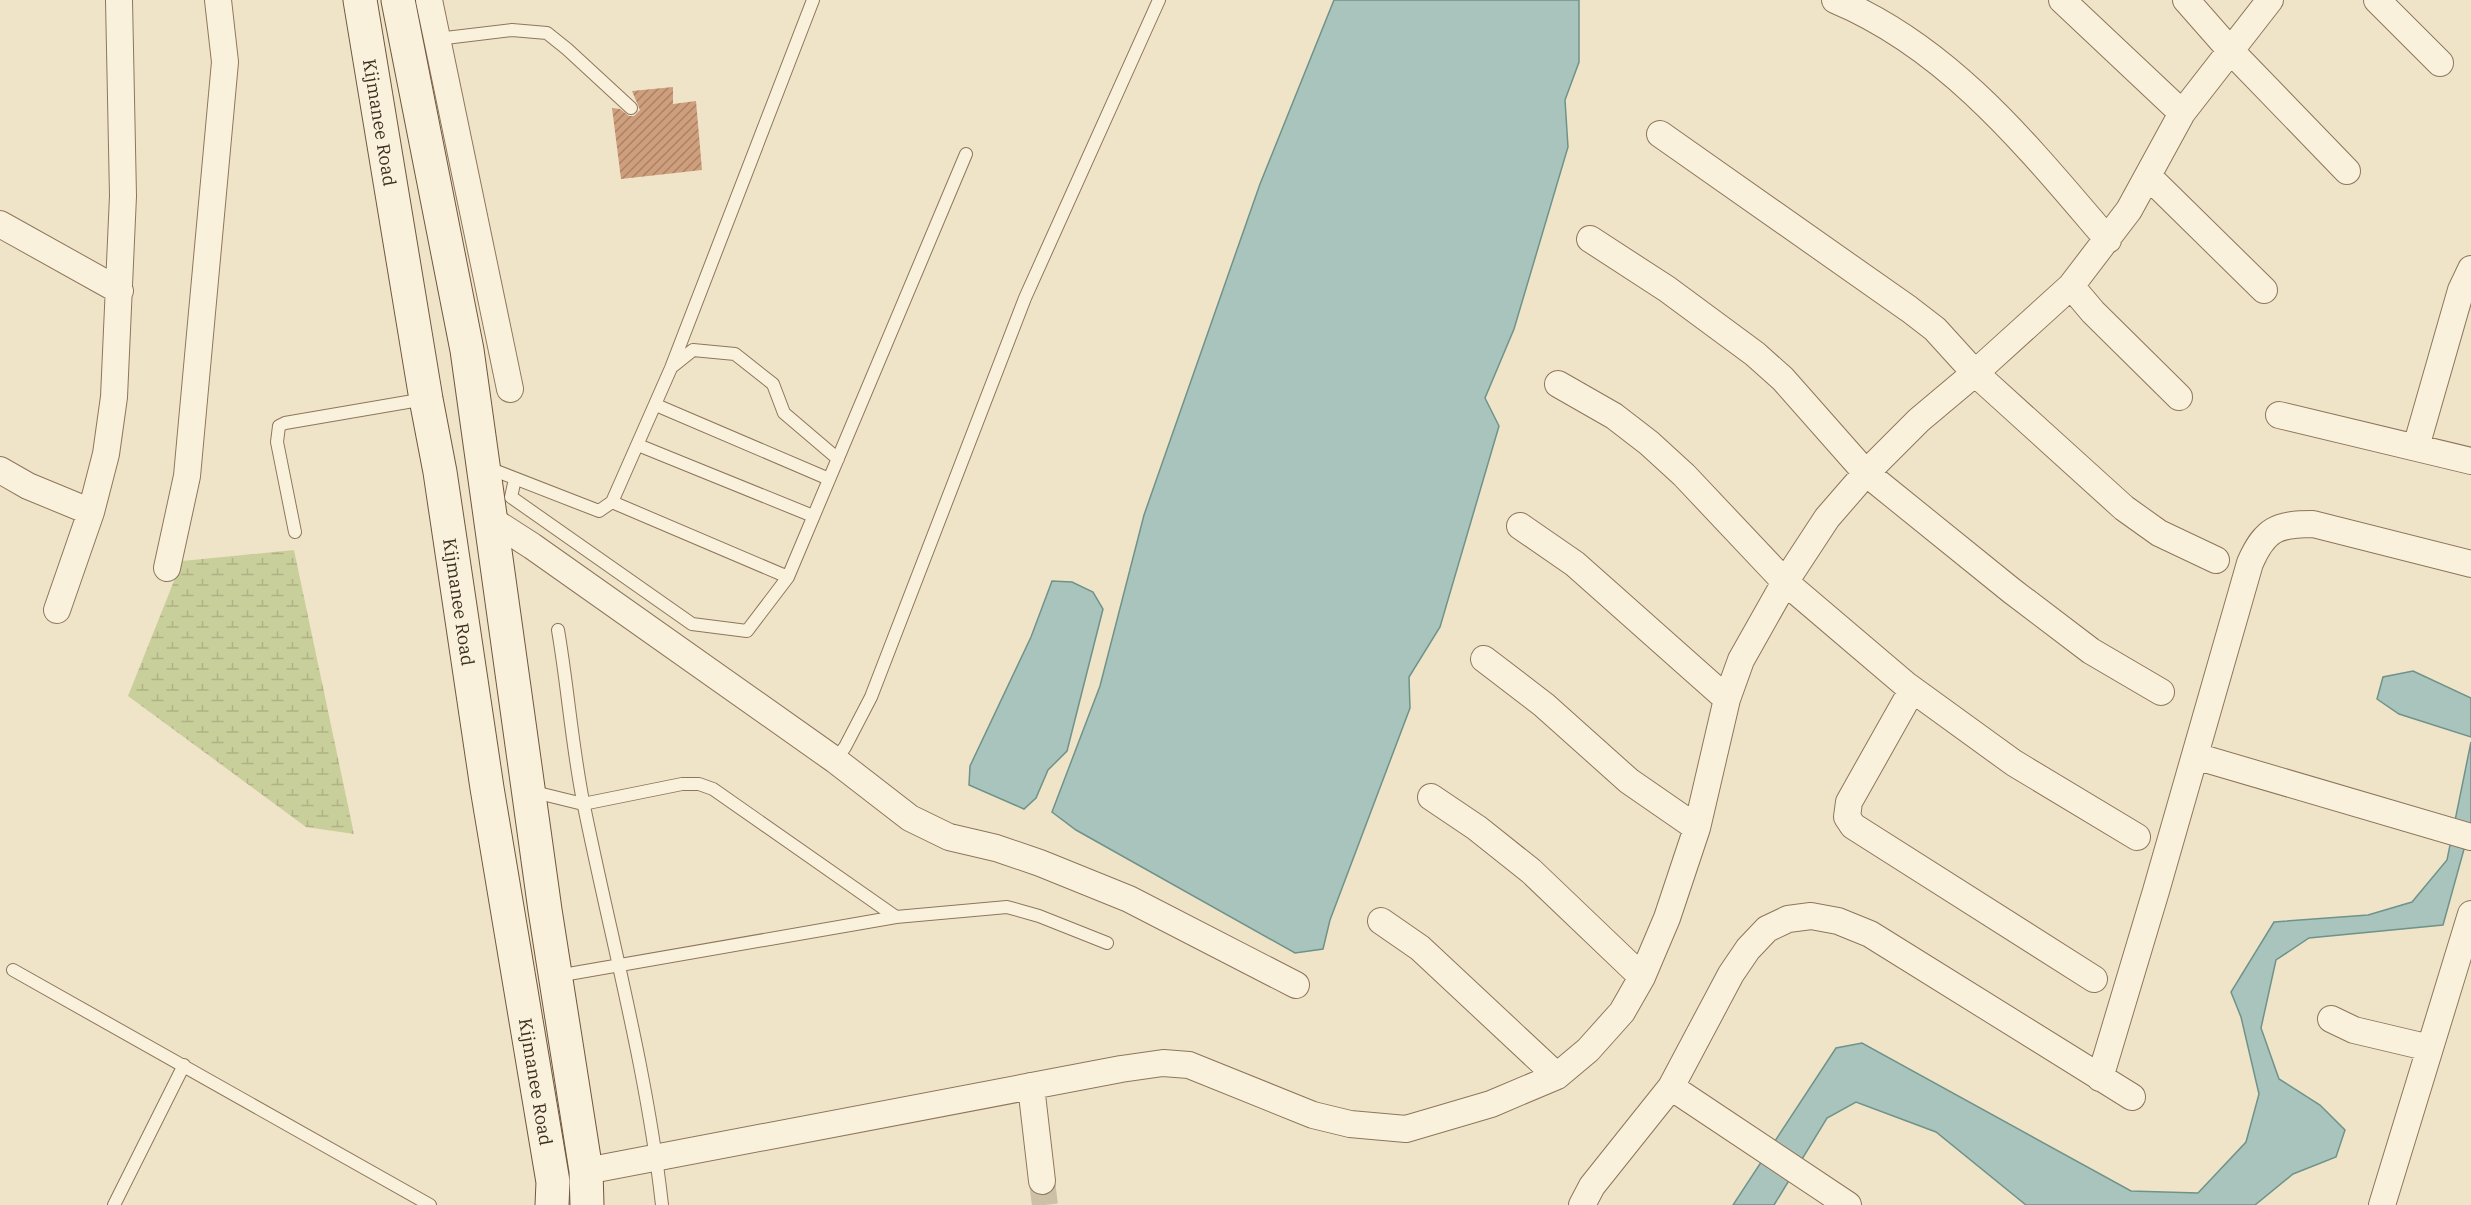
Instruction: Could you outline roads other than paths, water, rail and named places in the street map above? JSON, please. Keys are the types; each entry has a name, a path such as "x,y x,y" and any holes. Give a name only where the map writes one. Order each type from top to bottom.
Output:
{"main road":[{"name":"Kijmanee Road","path":"360,0 442,484 487,788 553,1182 552,1205"},
{"name":"Kijmanee Road","path":"398,0 467,350 497,489 528,791 586,1171 587,1205"},
{"path":"398,228 441,220"}],"street":[{"path":"57,610 91,512 106,454 114,397 123,185 119,0"},
{"path":"167,568 187,476 224,74 223,31 218,0"},
{"path":"429,0 510,389"},
{"path":"1835,0 1875,19 1909,40 1982,99 2024,143 2108,240"},
{"path":"2062,0 2182,113"},
{"path":"2186,0 2230,50 2347,171"},
{"path":"586,1171 656,1156 1163,1063 1190,1065 1313,1115 1350,1124 1406,1129 1491,1104 1557,1076 1588,1050 1622,1012 1642,977 1667,918 1697,828 1727,699 1741,660 1785,582 1827,518 1918,420 1975,374 2071,286 2129,210 2182,113 2270,0"},
{"path":"2377,0 2440,63"},
{"path":"1660,134 1935,329 1975,374 2124,508 2159,533 2216,560"},
{"path":"2148,176 2264,290"},
{"path":"0,224 120,291"},
{"path":"1590,239 1667,289 1755,354 1783,379 1866,474 2091,651 2162,692"},
{"path":"2416,447 2461,290 2471,269"},
{"path":"2071,286 2093,312 2179,397"},
{"path":"1558,384 1614,416 1649,443 1684,475 1785,582 1912,690 2014,763 2137,837"},
{"path":"2279,415 2471,461"},
{"path":"0,470 28,486 91,512"},
{"path":"497,489 532,546 835,759 910,818 949,837 996,848 1040,863 1129,900 1296,985"},
{"path":"2100,1077 2250,563 2257,547 2270,531 2287,524 2313,524 2471,564"},
{"path":"1520,526 1575,564 1727,699"},
{"path":"1484,659 1544,705 1629,781 1697,828"},
{"path":"1912,690 1849,802 1847,817 1853,826 2094,979"},
{"path":"2195,756 2471,837"},
{"path":"1431,797 1477,828 1530,871 1642,977"},
{"path":"2382,1205 2471,914"},
{"path":"1582,1205 1592,1186 1671,1087 1748,949 1767,929 1788,919 1811,916 1838,921 1870,934 2133,1097"},
{"path":"1382,921 1420,948 1557,1076"},
{"path":"2331,1019 2354,1030 2430,1048"},
{"path":"1031,1086 1042,1181"},
{"path":"1671,1087 1848,1205"}],"lane":[{"path":"497,489 599,511 612,502 671,368 813,0"},
{"path":"835,759 845,747 871,697 1025,298 1159,0"},
{"path":"437,39 512,30 547,33 631,108"},
{"path":"497,489 692,624 747,631 788,577 966,154"},
{"path":"671,368 693,350 735,354 773,384 784,413 838,459"},
{"path":"295,532 277,442 279,426 285,423 426,399"},
{"path":"656,405 829,479"},
{"path":"638,445 813,516"},
{"path":"612,502 788,577"},
{"path":"558,630 583,804 619,964 656,1156 662,1205"},
{"path":"528,791 583,804 682,784 699,784 713,789 896,917"},
{"path":"556,976 896,917 1007,907 1039,916 1107,943"},
{"path":"13,970 430,1205"},
{"path":"114,1205 184,1065"}],"water":[{"path":"1334,0 1579,0 1579,62 1565,100 1568,147 1514,329 1485,398 1499,426 1440,627 1409,677 1410,708 1330,920 1323,949 1295,953 1076,830 1052,812 1100,686 1144,515 1260,184"},
{"path":"1052,581 1072,582 1093,592 1103,609 1067,751 1048,770 1036,798 1024,809 969,785 970,766 1031,637"},
{"path":"2413,671 2471,698 2471,737 2399,714 2377,699 2383,677"},
{"path":"2471,742 2471,824 2443,925 2309,938 2276,960 2261,1028 2279,1079 2320,1105 2345,1130 2336,1157 2293,1174 2255,1205 2026,1205 1936,1132 1856,1102 1827,1118 1774,1205 1733,1205 1836,1048 1862,1043 2131,1191 2198,1193 2246,1142 2259,1094 2241,1017 2231,992 2274,922 2368,915 2412,902 2447,860"}],"tunnel":[{"path":"1042,1181 1045,1205"}]}
